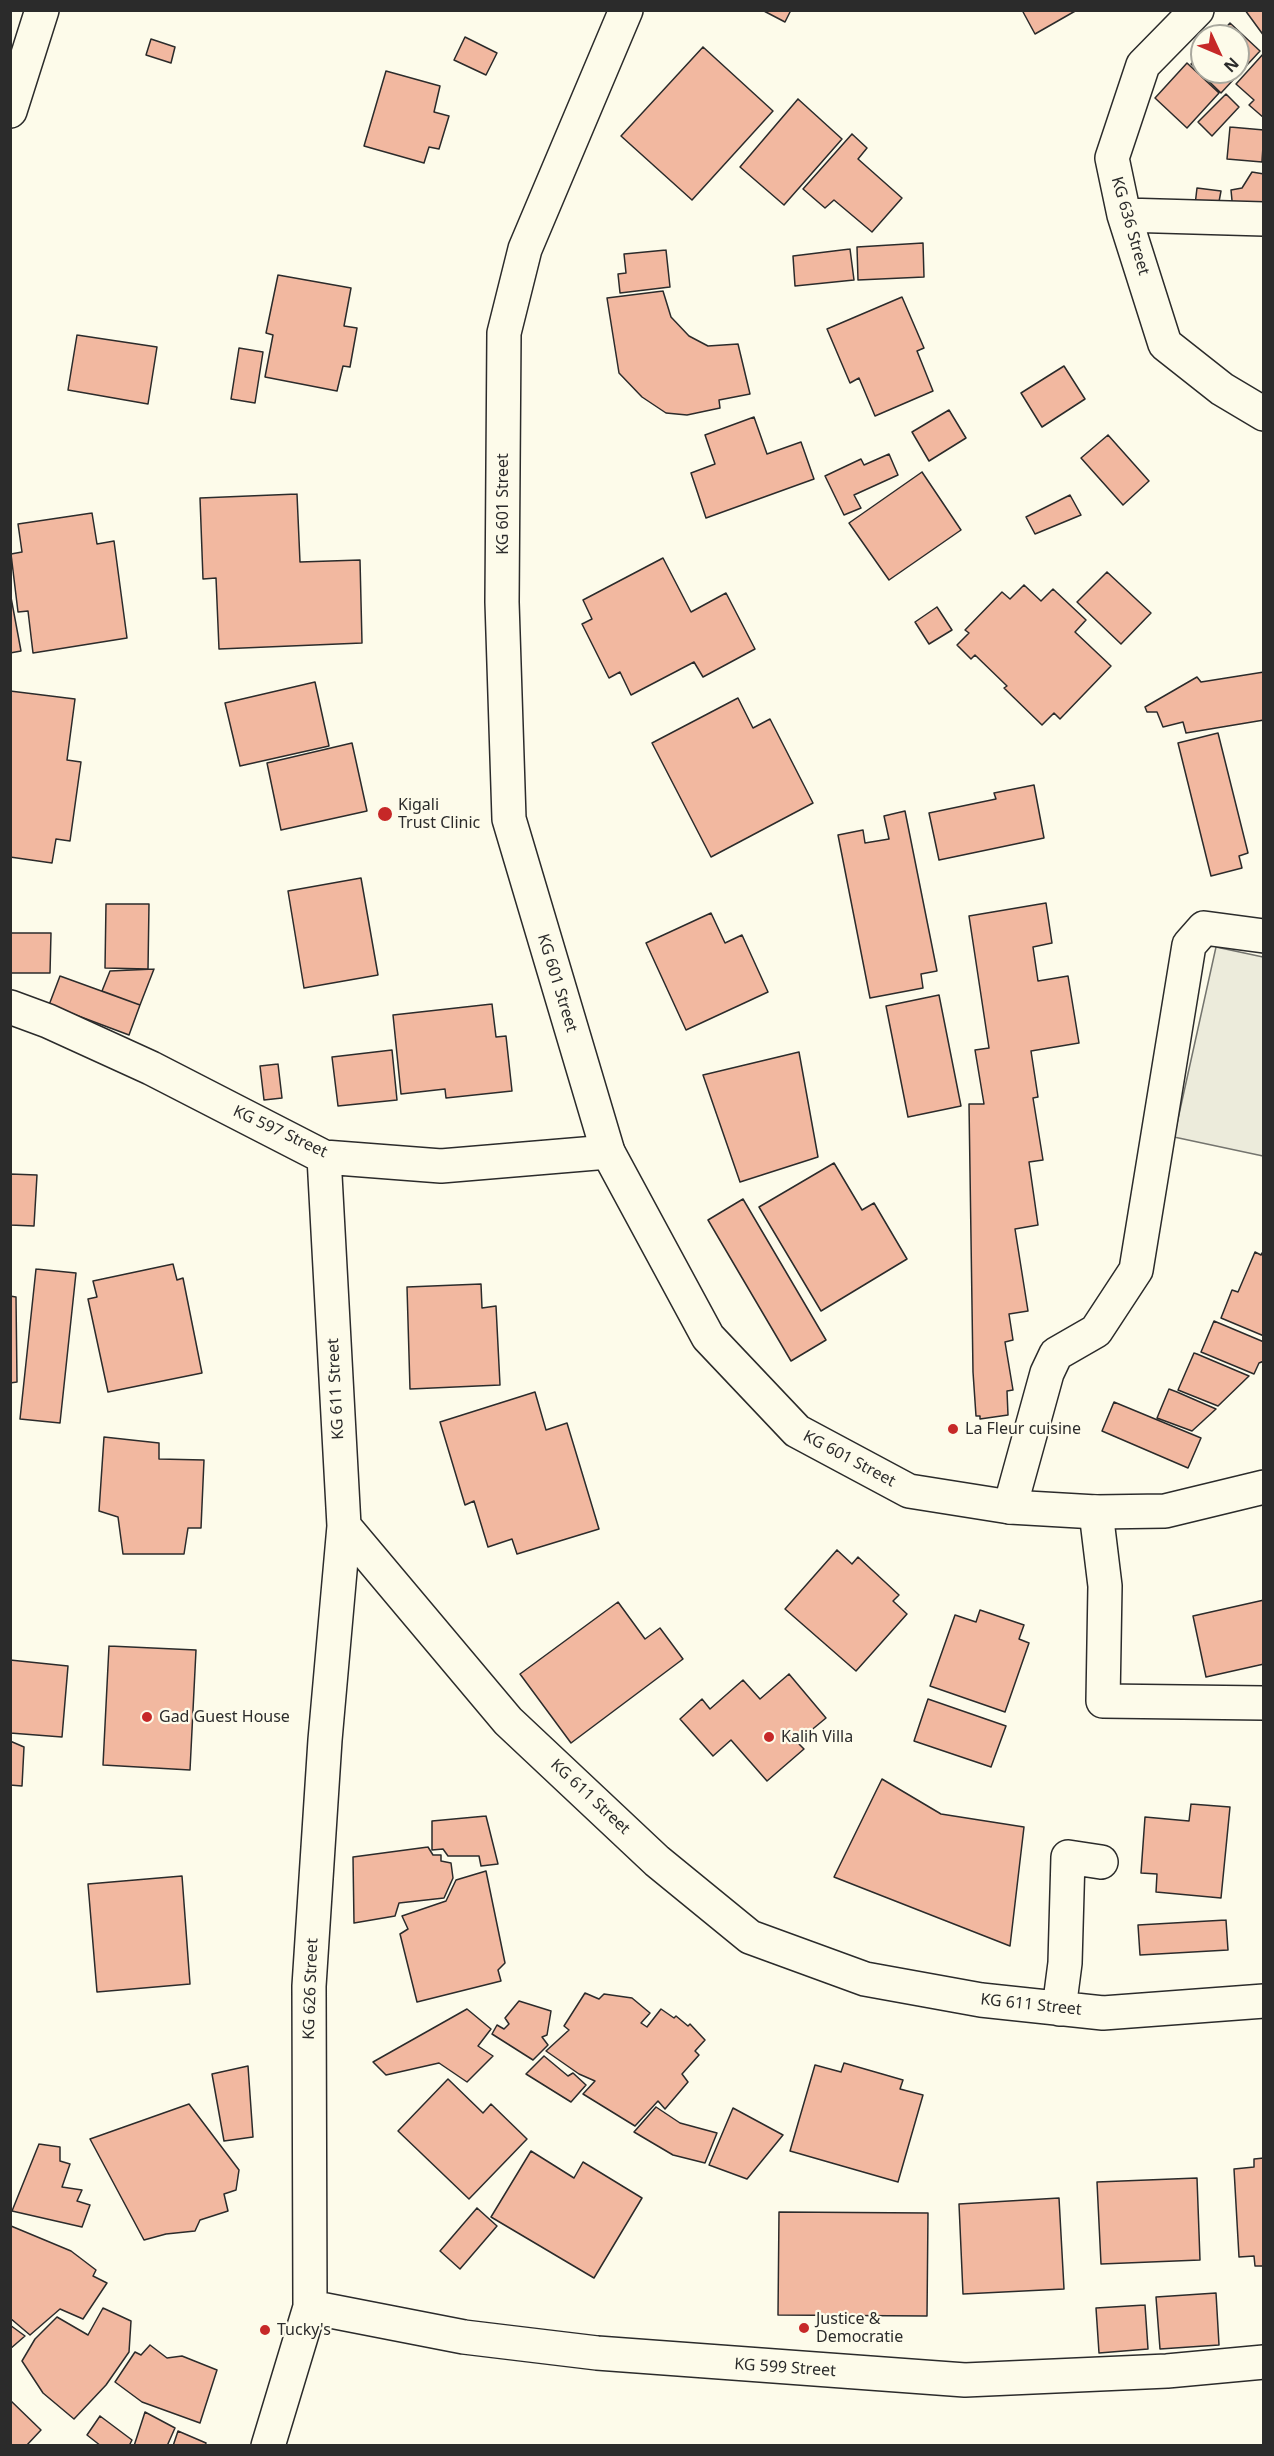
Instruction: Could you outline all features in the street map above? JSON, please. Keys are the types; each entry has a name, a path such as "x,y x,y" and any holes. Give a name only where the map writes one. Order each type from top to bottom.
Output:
{"street":[{"path":"10,111 42,10"},
{"name":"KG 601 Street","path":"626,10 525,249 504,333 502,602 509,819 608,1152 708,1337 797,1431 909,1491 1010,1507 1096,1512 1165,1510 1263,1486"},
{"name":"KG 636 Street","path":"1197,10 1143,65 1112,158 1124,215 1165,344 1222,389 1263,414"},
{"path":"1124,215 1263,219"},
{"path":"1010,1507 1047,1373 1056,1354 1096,1331 1137,1270 1189,945 1204,928 1263,936"},
{"name":"KG 597 Street","path":"10,1007 48,1021 151,1068 324,1157 441,1166 608,1152"},
{"name":"KG 611 Street","path":"324,1157 344,1526 508,1720 657,1861 750,1937 865,1979 981,2000 1103,2013 1263,2001"},
{"path":"1096,1512 1105,1586 1103,1701 1263,1703"},
{"name":"KG 626 Street","path":"268,2445 310,2307 309,1986 325,1740 344,1526"},
{"path":"1059,2008 1065,1963 1068,1857 1101,1862"},
{"name":"KG 599 Street","path":"310,2307 464,2337 597,2353 965,2380 1167,2371 1263,2362"}],"shaded area":[{"path":"1216,947 1263,957 1263,1156 1174,1137"}],"building":[{"path":"762,10 791,10 785,22"},
{"path":"1022,10 1077,10 1035,34"},
{"path":"1245,10 1264,10 1264,36"},
{"path":"465,37 497,53 486,75 454,60"},
{"path":"151,39 175,47 171,63 146,55"},
{"path":"1250,42 1260,51 1250,62"},
{"path":"703,47 773,111 692,200 621,136"},
{"path":"1264,53 1264,118 1249,105 1254,100 1236,84 1250,84 1250,68"},
{"path":"1187,63 1190,66 1190,84 1209,84 1219,93 1187,128 1155,98"},
{"path":"386,71 440,86 434,112 449,116 439,149 429,147 424,163 364,146"},
{"path":"1212,84 1229,84 1221,93"},
{"path":"1226,94 1239,107 1212,136 1198,122"},
{"path":"798,99 842,139 784,205 740,167"},
{"path":"1230,127 1264,130 1262,162 1227,159"},
{"path":"852,134 867,148 858,159 902,198 872,232 834,200 825,208 803,189"},
{"path":"1252,172 1264,174 1264,209 1233,211 1231,190 1242,188"},
{"path":"1197,188 1221,191 1218,207 1195,205"},
{"path":"923,243 924,277 858,280 857,247"},
{"path":"850,249 854,280 795,286 793,256"},
{"path":"666,250 670,287 620,293 618,274 626,273 624,254"},
{"path":"278,275 351,288 344,326 357,328 350,367 343,366 337,391 265,377 273,335 266,333"},
{"path":"663,291 671,317 689,336 708,346 738,344 750,394 719,400 720,408 687,415 666,413 642,397 619,373 607,298"},
{"path":"902,297 924,348 917,351 933,391 875,416 859,378 850,383 827,329"},
{"path":"77,335 157,347 148,404 68,390"},
{"path":"239,348 263,352 255,403 231,399"},
{"path":"1064,366 1085,399 1042,427 1021,393"},
{"path":"949,410 966,438 929,461 912,432"},
{"path":"754,417 767,454 801,442 814,479 706,518 691,473 715,464 705,435"},
{"path":"1108,435 1149,481 1123,505 1081,458"},
{"path":"889,454 898,475 854,495 861,508 844,515 825,476 861,459 864,465"},
{"path":"922,472 961,530 889,580 849,523"},
{"path":"297,494 300,562 360,560 362,643 219,649 216,578 203,579 200,498"},
{"path":"1070,495 1081,515 1035,534 1026,517"},
{"path":"92,513 97,544 114,541 127,638 33,653 28,611 18,612 11,554 22,552 18,524"},
{"path":"663,558 691,612 726,593 755,649 703,677 694,662 631,695 620,672 609,678 582,624 592,619 583,600"},
{"path":"1107,572 1151,613 1121,644 1077,602"},
{"path":"1024,585 1041,601 1053,589 1086,620 1075,632 1111,666 1060,719 1054,713 1042,725 1004,688 1007,686 975,655 971,659 957,645 969,633 965,630 1002,592 1010,599"},
{"path":"10,592 21,651 10,653"},
{"path":"937,607 952,630 929,644 915,622"},
{"path":"1264,672 1264,720 1186,733 1183,722 1163,727 1157,712 1147,712 1145,707 1197,677 1201,682"},
{"path":"315,682 329,746 240,766 225,703"},
{"path":"10,691 75,699 67,760 81,762 70,841 56,839 52,863 10,857"},
{"path":"738,698 753,728 770,719 813,803 711,857 652,743"},
{"path":"1218,733 1248,853 1239,856 1242,868 1211,876 1178,743"},
{"path":"352,743 367,811 281,830 267,763"},
{"path":"1034,785 1044,838 939,860 929,813 996,799 994,793"},
{"path":"905,811 937,971 921,974 923,988 870,998 838,835 863,830 865,843 889,839 884,816"},
{"path":"361,878 378,975 304,988 288,891"},
{"path":"1046,903 1052,943 1033,947 1038,981 1068,976 1079,1043 1031,1051 1038,1097 1033,1098 1043,1160 1029,1162 1038,1225 1015,1229 1028,1311 1009,1314 1013,1340 1005,1342 1013,1390 1007,1391 1008,1415 980,1419 980,1416 976,1416 973,1372 969,1104 984,1104 975,1050 989,1048 969,916"},
{"path":"106,904 149,904 148,969 105,968"},
{"path":"711,913 725,943 742,935 768,992 686,1030 646,943"},
{"path":"10,933 51,933 50,973 10,973"},
{"path":"154,969 140,1005 102,991 110,971"},
{"path":"60,976 140,1005 129,1035 49,1005"},
{"path":"939,995 961,1106 908,1117 886,1006"},
{"path":"492,1004 496,1037 506,1036 512,1091 446,1098 445,1089 401,1094 393,1015"},
{"path":"392,1050 397,1100 338,1106 332,1057"},
{"path":"799,1052 818,1157 740,1182 703,1075"},
{"path":"278,1064 282,1098 264,1100 260,1066"},
{"path":"834,1163 862,1210 874,1203 907,1259 821,1311 759,1207"},
{"path":"10,1174 37,1175 34,1226 10,1225"},
{"path":"743,1199 826,1340 791,1361 708,1220"},
{"path":"1264,1250 1264,1336 1221,1318 1232,1290 1238,1292 1255,1252 1261,1255"},
{"path":"173,1264 177,1280 183,1278 202,1373 108,1392 88,1299 97,1297 93,1281"},
{"path":"36,1269 76,1273 60,1423 20,1419"},
{"path":"481,1284 482,1308 496,1306 500,1385 410,1389 407,1287"},
{"path":"10,1296 16,1297 17,1382 10,1383"},
{"path":"1214,1321 1264,1342 1264,1361 1259,1363 1254,1374 1201,1352"},
{"path":"1194,1353 1249,1376 1218,1406 1178,1390"},
{"path":"1169,1389 1216,1409 1192,1431 1157,1418"},
{"path":"535,1392 546,1430 567,1423 599,1529 517,1554 512,1539 488,1547 474,1501 465,1505 440,1422"},
{"path":"1114,1402 1201,1438 1188,1468 1102,1431"},
{"path":"104,1437 159,1443 159,1459 204,1460 201,1528 188,1528 184,1554 123,1554 118,1517 99,1511"},
{"path":"837,1550 852,1564 858,1557 899,1595 893,1601 907,1614 856,1671 785,1609"},
{"path":"1264,1600 1264,1664 1206,1677 1193,1616"},
{"path":"618,1602 645,1639 660,1628 683,1659 571,1743 520,1674"},
{"path":"980,1610 1024,1625 1019,1639 1029,1643 1005,1712 930,1686 955,1615 976,1622"},
{"path":"109,1646 196,1650 190,1770 103,1765"},
{"path":"10,1660 68,1666 62,1737 10,1733"},
{"path":"789,1674 826,1718 797,1742 804,1749 767,1781 731,1740 713,1756 680,1719 702,1699 710,1709 743,1680 760,1699"},
{"path":"928,1699 1006,1726 991,1767 914,1741"},
{"path":"10,1741 24,1747 22,1786 10,1785"},
{"path":"882,1779 941,1814 1024,1827 1010,1946 834,1877"},
{"path":"1191,1804 1230,1807 1221,1898 1156,1892 1157,1874 1141,1873 1145,1817 1189,1821"},
{"path":"486,1816 498,1864 481,1866 479,1856 448,1856 443,1849 432,1850 432,1821"},
{"path":"428,1847 433,1855 441,1855 441,1861 451,1863 453,1878 444,1898 399,1903 395,1916 354,1923 353,1857"},
{"path":"486,1871 505,1963 498,1970 501,1981 417,2002 400,1934 408,1929 402,1916 446,1901 456,1880"},
{"path":"182,1876 190,1984 97,1992 88,1884"},
{"path":"1226,1920 1228,1950 1140,1955 1138,1925"},
{"path":"585,1993 599,1999 604,1994 632,1998 650,2013 641,2023 647,2027 661,2009 674,2018 676,2016 688,2026 690,2024 705,2040 695,2051 699,2055 682,2074 688,2082 665,2109 658,2101 635,2126 583,2094 595,2081 579,2074 546,2051 569,2030 564,2026"},
{"path":"519,2001 551,2011 547,2035 542,2037 548,2045 533,2060 492,2034 497,2025 504,2029 509,2024 505,2018"},
{"path":"467,2009 491,2029 478,2046 493,2056 467,2082 439,2063 386,2075 373,2062"},
{"path":"544,2056 568,2076 573,2073 586,2085 571,2102 526,2074"},
{"path":"844,2063 903,2080 900,2089 923,2095 898,2182 790,2151 815,2065 841,2072"},
{"path":"248,2066 253,2137 224,2141 212,2074"},
{"path":"448,2079 483,2113 491,2104 527,2139 469,2199 398,2131"},
{"path":"189,2104 239,2170 236,2190 224,2194 228,2211 200,2220 195,2231 166,2234 144,2240 90,2139"},
{"path":"656,2107 680,2123 717,2133 705,2163 673,2155 634,2132"},
{"path":"733,2108 783,2135 747,2179 709,2165"},
{"path":"39,2144 60,2147 60,2161 70,2164 62,2187 82,2190 77,2201 90,2205 82,2227 12,2211"},
{"path":"531,2151 574,2178 583,2162 642,2198 594,2278 491,2217"},
{"path":"1264,2158 1264,2266 1255,2266 1254,2256 1239,2257 1234,2169 1254,2167 1254,2159"},
{"path":"1197,2178 1200,2260 1101,2264 1097,2182"},
{"path":"1059,2198 1064,2289 963,2294 959,2204"},
{"path":"477,2208 497,2226 460,2269 440,2251"},
{"path":"779,2212 928,2213 927,2316 778,2315"},
{"path":"11,2226 71,2251 96,2270 93,2276 107,2283 83,2319 60,2309 30,2335 10,2318"},
{"path":"1216,2293 1219,2345 1160,2349 1156,2297"},
{"path":"1145,2305 1148,2349 1099,2353 1096,2308"},
{"path":"103,2308 131,2321 129,2352 106,2385 74,2419 43,2393 22,2361 35,2339 57,2317 88,2335"},
{"path":"10,2325 25,2336 10,2349"},
{"path":"150,2345 167,2358 182,2356 217,2370 200,2423 142,2402 115,2382 135,2352 141,2355"},
{"path":"10,2400 41,2430 26,2446 10,2446"},
{"path":"145,2412 175,2428 167,2446 134,2446"},
{"path":"100,2416 132,2440 129,2446 101,2446 87,2435"},
{"path":"178,2431 206,2443 205,2446 173,2446"}],"place":[{"name":"Kigali Trust Clinic","path":"385,814"},
{"name":"La Fleur cuisine","path":"953,1429"},
{"name":"Gad Guest House","path":"147,1717"},
{"name":"Kalih Villa","path":"769,1737"},
{"name":"Justice & Democratie","path":"804,2328"},
{"name":"Tucky's","path":"265,2330"}]}
